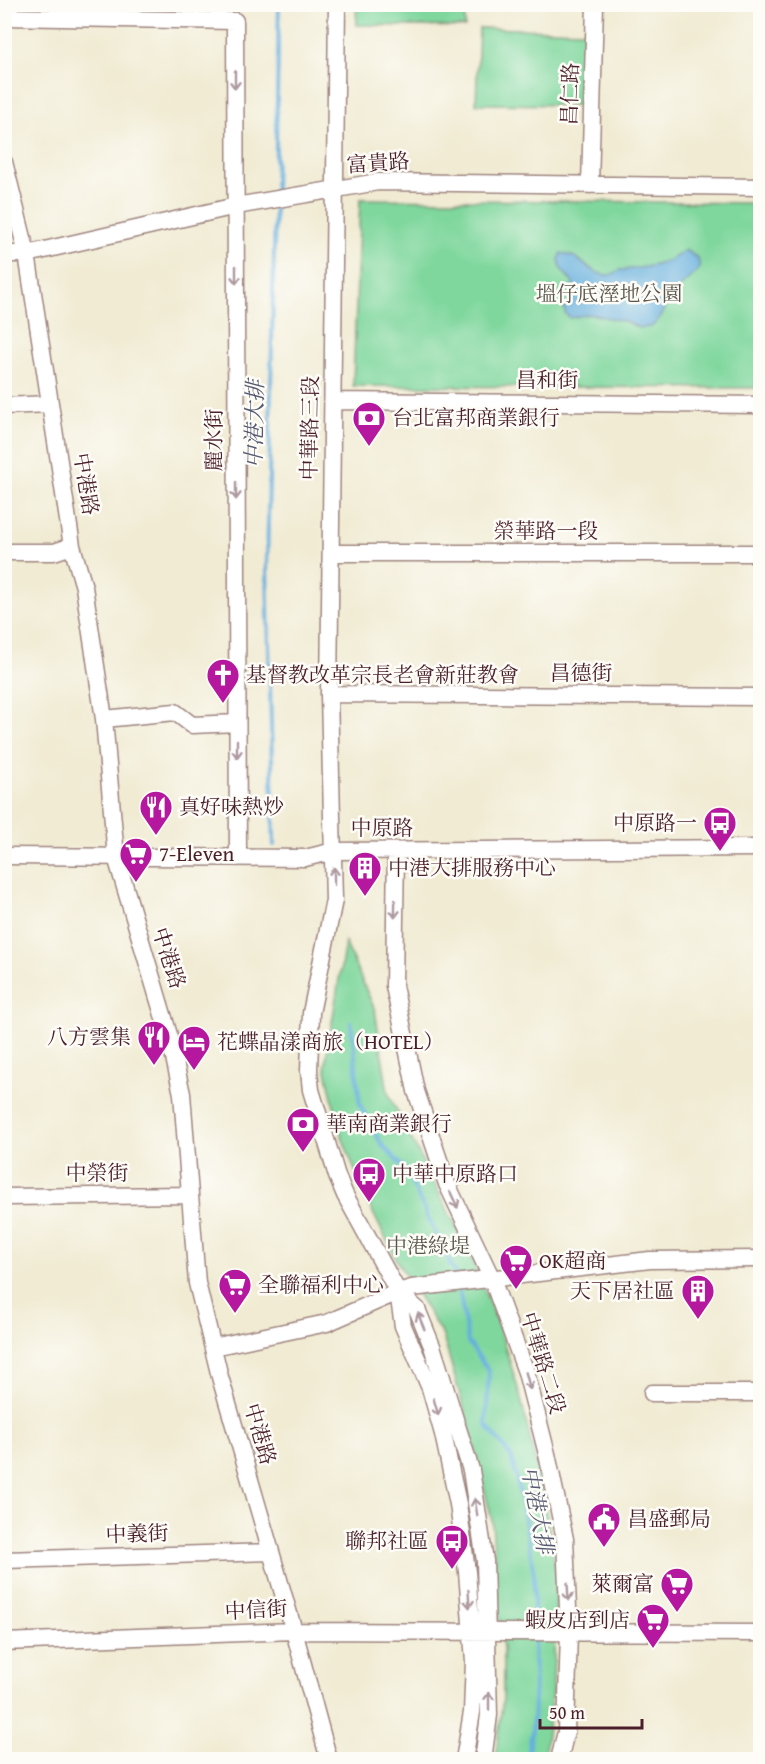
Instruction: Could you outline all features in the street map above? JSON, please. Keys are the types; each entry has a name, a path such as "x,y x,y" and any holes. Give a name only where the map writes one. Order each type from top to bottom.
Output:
{"street":[{"name":"中華路三段","path":"334,851 329,693 338,4"},
{"name":"昌仁路","path":"590,185 595,4"},
{"name":"麗水街","path":"4,17 235,21 237,723 242,858"},
{"name":"中港路","path":"4,162 27,254 72,546 84,587 104,719 116,857 169,1035 180,1084 197,1283 219,1377 294,1631 329,1760"},
{"name":"富貴路","path":"4,254 27,254 236,206 378,182 760,187"},
{"name":"昌和街","path":"334,401 760,405"},
{"path":"4,406 50,404"},
{"path":"4,552 54,552 72,546"},
{"name":"榮華路一段","path":"331,553 760,553"},
{"name":"昌德街","path":"329,693 760,697"},
{"path":"104,719 176,712 192,725 237,723"},
{"name":"中原路","path":"4,856 305,858 334,851 760,848"},
{"path":"334,851 334,900 311,1013 309,1071 311,1090 345,1195 405,1290 403,1326 434,1400 459,1504 467,1572 480,1631 489,1715 483,1760"},
{"name":"中華路二段","path":"396,851 394,986 416,1091 447,1184 485,1280 526,1372 565,1539 569,1632 566,1732 560,1760"},
{"name":"中榮街","path":"4,1197 190,1196"},
{"path":"213,1347 327,1323 405,1290 650,1260 760,1259"},
{"path":"652,1393 760,1393"},
{"name":"中義街","path":"4,1560 271,1552"},
{"name":"中信街","path":"4,1642 294,1631 760,1633"},
{"path":"464,1760 472,1712 474,1661 480,1631"}],"green space":[{"path":"356,5 465,5 465,27 357,25"},
{"path":"479,28 584,31 582,105 476,104"},
{"name":"塭仔底溼地公園","path":"360,199 760,203 760,388 353,386"},
{"name":"中港綠堤","path":"345,942 375,1010 388,1093 469,1252 499,1327 520,1395 544,1498 557,1577 553,1685 544,1759 495,1759 503,1698 503,1649 492,1521 472,1437 443,1336 398,1263 365,1197 339,1129 325,1066"}],"water":[{"path":"685,250 698,258 700,268 673,295 651,327 639,328 624,321 590,314 570,318 565,313 564,306 569,302 573,283 561,269 559,259 561,253 574,257 597,272 608,275 620,270 663,263"}],"waterway":[{"name":"中港大排","path":"275,193 279,4"},
{"name":"中港大排","path":"274,845 267,567 275,204"},
{"name":"中港大排","path":"351,1022 360,1105 382,1145 405,1169 457,1278"},
{"name":"中港大排","path":"459,1288 468,1342 489,1371 486,1425 511,1456 521,1497 534,1574 534,1627"},
{"name":"中港大排","path":"527,1760 535,1684 534,1638"}],"place":[{"name":"台北富邦商業銀行","path":"369,447"},
{"name":"基督教改革宗長老會新莊教會","path":"223,704"},
{"name":"真好味熱炒","path":"156,836"},
{"name":"中原路一","path":"720,852"},
{"name":"7-Eleven","path":"136,883"},
{"name":"中港大排服務中心","path":"365,897"},
{"name":"八方雲集","path":"154,1066"},
{"name":"花蝶晶漾商旅（HOTEL）","path":"194,1071"},
{"name":"華南商業銀行","path":"303,1153"},
{"name":"中華中原路口","path":"369,1203"},
{"name":"OK超商","path":"516,1290"},
{"name":"全聯福利中心","path":"235,1314"},
{"name":"天下居社區","path":"698,1320"},
{"name":"昌盛郵局","path":"604,1548"},
{"name":"聯邦社區","path":"452,1570"},
{"name":"萊爾富","path":"677,1613"},
{"name":"蝦皮店到店","path":"653,1649"}]}
